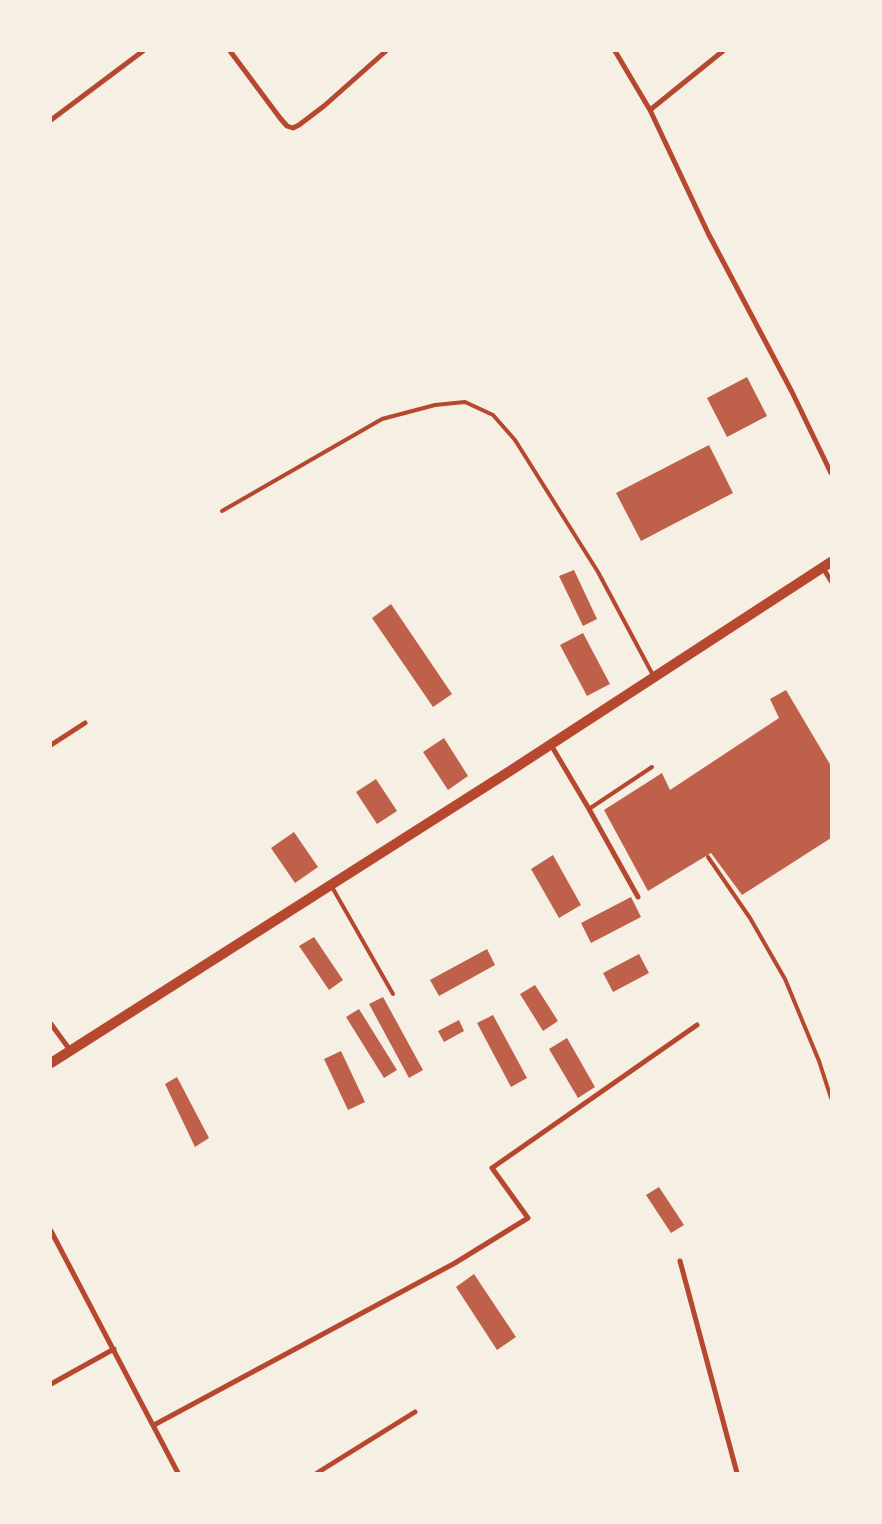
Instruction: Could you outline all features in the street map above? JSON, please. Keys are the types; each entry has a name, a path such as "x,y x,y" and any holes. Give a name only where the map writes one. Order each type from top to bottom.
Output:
{"main road":[{"path":"51,1063 827,565"}],"street":[{"path":"51,120 143,51"},
{"path":"230,51 280,118 287,126 292,128 318,111 386,51"},
{"path":"615,51 650,110 708,233 792,392 831,473"},
{"path":"650,110 723,51"},
{"path":"827,565 831,581"},
{"path":"51,745 85,723"},
{"path":"550,744 590,809 638,897"},
{"path":"51,1024 70,1050"},
{"path":"154,1425 455,1263 528,1218 492,1168 697,1025"},
{"path":"51,1231 178,1473"},
{"path":"680,1261 737,1473"},
{"path":"51,1384 114,1349"},
{"path":"317,1473 415,1412"}],"lane":[{"path":"222,511 382,419 435,405 465,402 493,415 516,440 598,572 654,677"},
{"path":"590,809 652,767"},
{"path":"708,857 750,918 785,980 819,1061 831,1098"},
{"path":"331,884 393,994"}],"building":[{"path":"747,377 767,416 727,437 707,398"},
{"path":"709,445 733,493 641,541 616,493"},
{"path":"574,570 597,619 583,626 559,576"},
{"path":"391,604 452,694 433,707 372,618"},
{"path":"583,633 610,684 587,696 560,645"},
{"path":"786,690 831,766 831,838 742,895 711,853 648,891 604,810 662,773 670,790 779,718 770,699"},
{"path":"444,738 468,776 448,790 423,752"},
{"path":"376,779 397,811 377,824 356,792"},
{"path":"294,832 318,867 295,883 271,848"},
{"path":"553,855 581,905 559,918 531,869"},
{"path":"631,897 641,917 591,943 581,923"},
{"path":"314,937 343,980 329,990 299,946"},
{"path":"487,949 495,965 439,996 430,980"},
{"path":"639,954 649,973 613,992 603,973"},
{"path":"535,985 558,1021 543,1031 520,994"},
{"path":"383,997 423,1070 409,1078 369,1004"},
{"path":"359,1009 397,1070 384,1078 346,1017"},
{"path":"493,1015 527,1078 511,1087 477,1023"},
{"path":"459,1020 464,1031 444,1042 438,1031"},
{"path":"567,1038 595,1087 578,1098 549,1049"},
{"path":"341,1051 365,1102 348,1110 324,1059"},
{"path":"177,1077 209,1138 195,1147 165,1084"},
{"path":"659,1187 684,1225 671,1233 646,1195"},
{"path":"474,1274 516,1337 497,1350 456,1287"}]}
